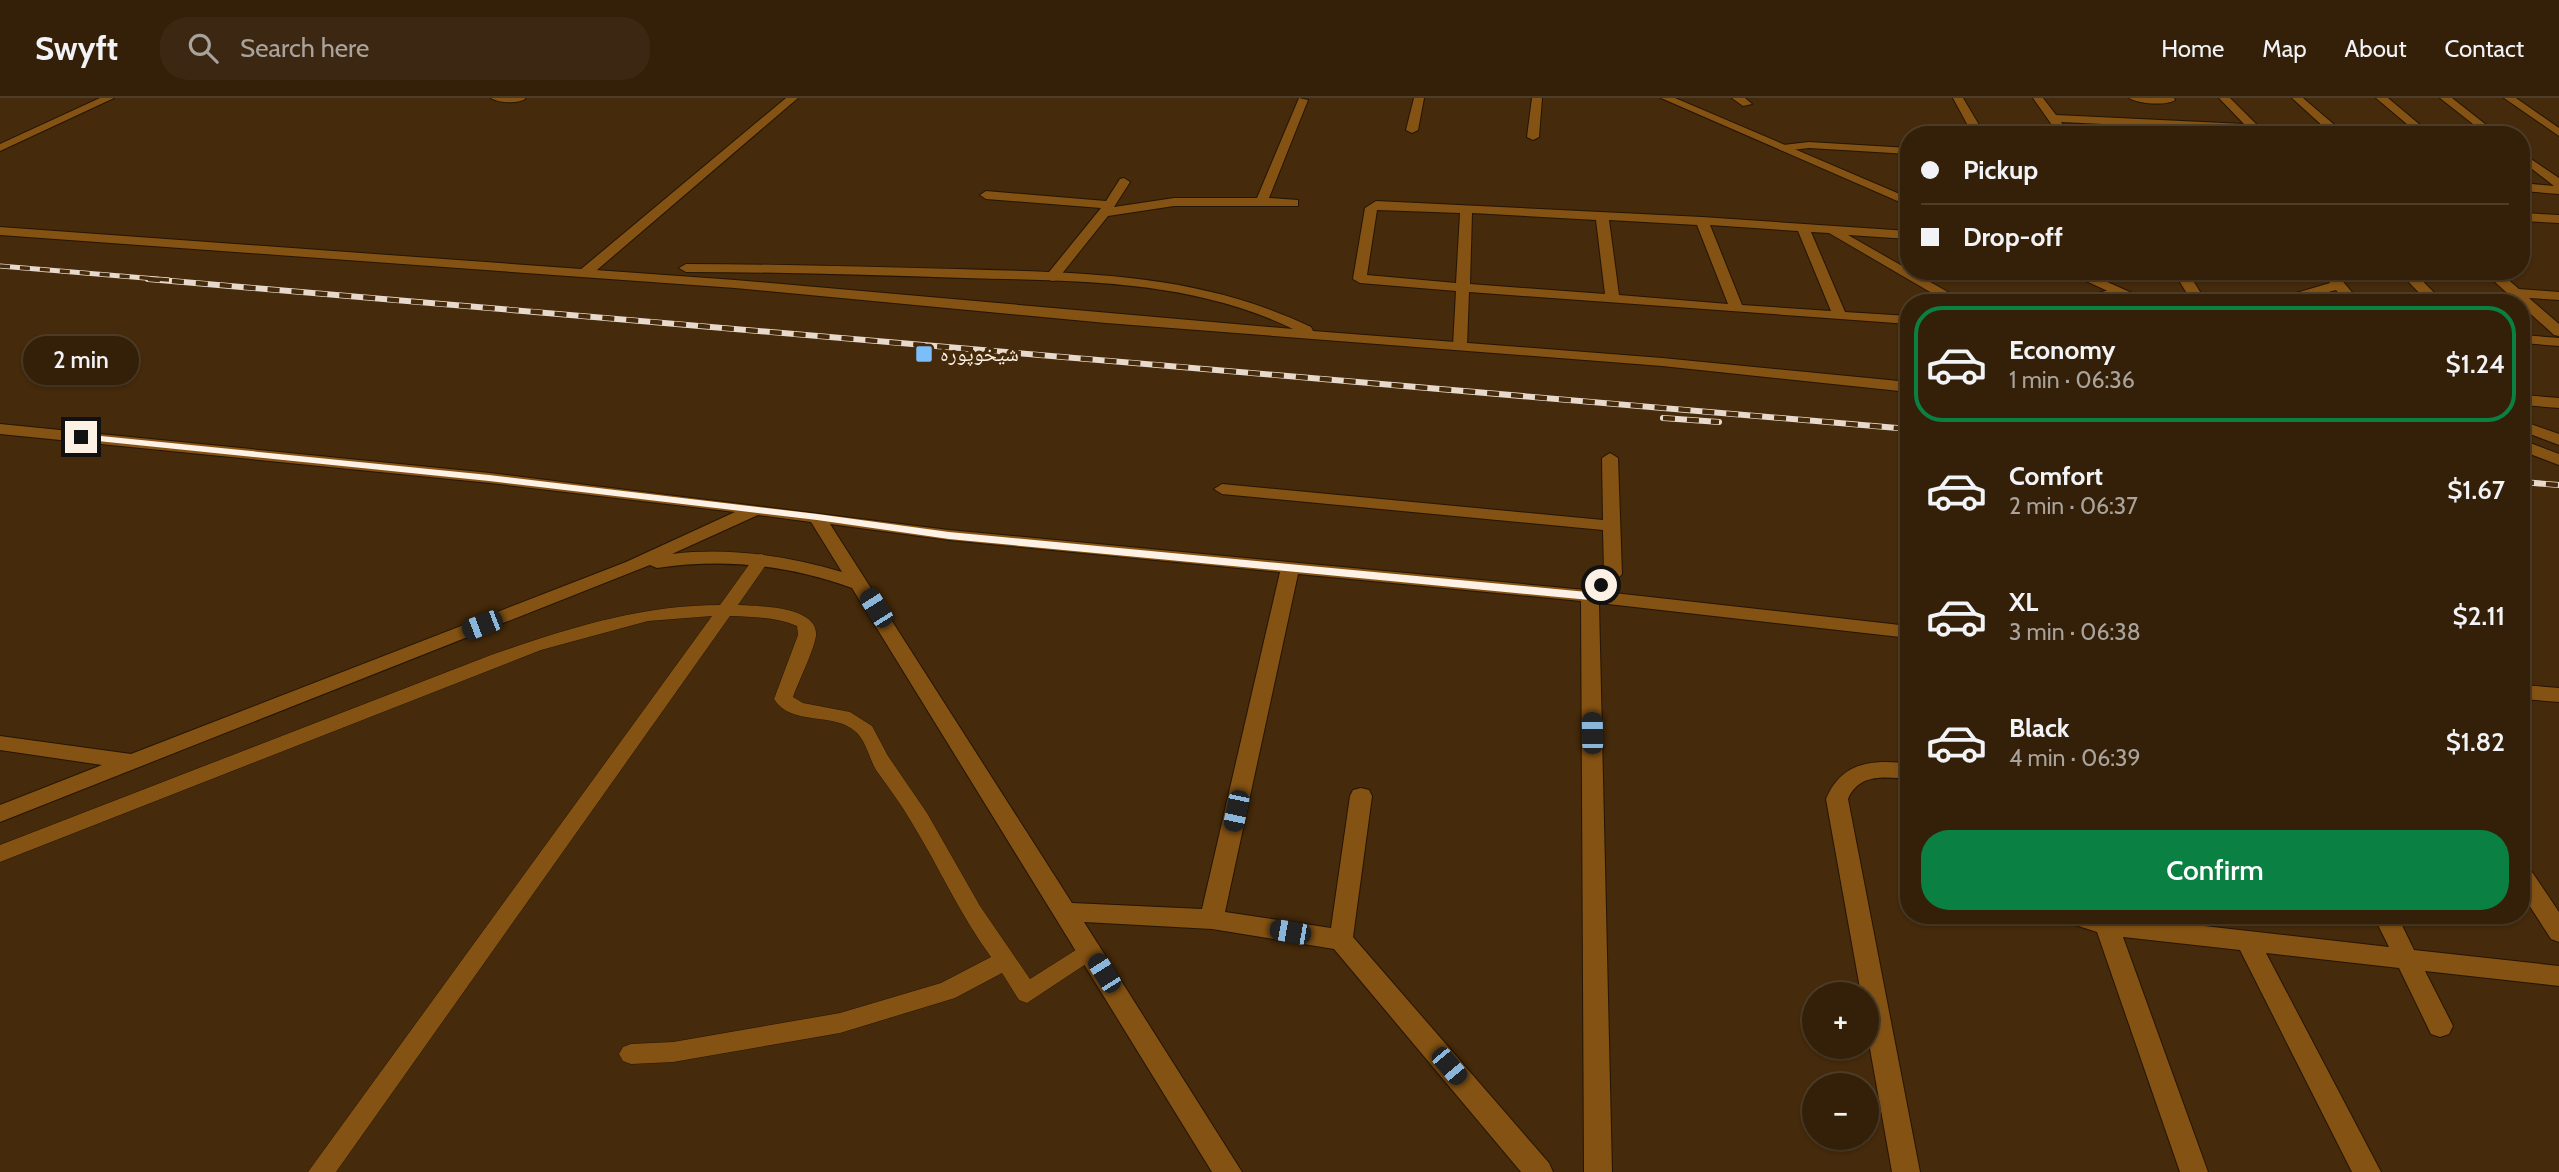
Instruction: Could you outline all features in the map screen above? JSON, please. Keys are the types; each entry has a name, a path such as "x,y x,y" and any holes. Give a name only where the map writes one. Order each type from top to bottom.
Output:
{"street":[{"path":"0,148 109,98"},
{"path":"496,98 520,99"},
{"path":"585,272 793,98"},
{"path":"1412,130 1419,98"},
{"path":"1533,137 1536,98"},
{"path":"1666,98 1900,198"},
{"path":"1958,98 1974,126"},
{"path":"2038,98 2059,126"},
{"path":"2134,98 2170,100"},
{"path":"2224,98 2252,126"},
{"path":"2297,98 2330,126"},
{"path":"2381,98 2416,126"},
{"path":"2445,98 2482,126"},
{"path":"2510,98 2559,133"},
{"path":"1261,202 1303,100"},
{"path":"2053,118 2179,126"},
{"path":"1783,148 1809,145 1900,150"},
{"path":"2530,162 2559,184"},
{"path":"1052,277 1124,182"},
{"path":"2530,188 2559,190"},
{"path":"986,195 1106,209 1208,200 1294,204"},
{"path":"1900,234 1702,221 1385,205 1372,207 1360,279 1900,319"},
{"path":"1460,346 1465,288 1466,209"},
{"path":"1602,216 1613,300"},
{"path":"2530,218 2553,219 2559,228"},
{"path":"1702,221 1737,309"},
{"path":"1803,228 1840,316"},
{"path":"1830,230 1900,269"},
{"path":"0,231 611,274 1662,362 1900,386"},
{"path":"611,274 683,268 809,268 1110,279 1218,298 1288,320 1313,334"},
{"path":"1919,280 1944,294"},
{"path":"2092,280 2125,294"},
{"path":"2335,280 2347,294"},
{"path":"2414,280 2428,294"},
{"path":"2500,280 2515,293 2530,294"},
{"path":"2304,294 2340,285"},
{"path":"2107,294 2118,291"},
{"path":"2530,294 2559,296"},
{"path":"2530,306 2559,332"},
{"path":"2530,340 2559,342"},
{"path":"2530,400 2559,402"},
{"path":"0,429 489,478 817,517 949,536 1590,596 1900,631"},
{"path":"2530,429 2559,440"},
{"path":"2530,448 2559,460"},
{"path":"1598,1172 1590,596 1613,574 1610,458"},
{"path":"1222,489 1612,526"},
{"path":"0,814 632,566 755,510"},
{"path":"817,517 1228,1172"},
{"path":"632,566 709,556 762,559 810,568 861,585"},
{"path":"321,1172 762,559"},
{"path":"1212,919 1290,568"},
{"path":"0,854 493,661 602,626 649,615 683,611 724,611 790,617 805,623 807,635 783,699 787,704 797,707 841,715 864,728 880,760 914,807 984,933 1006,960 1027,993 1090,950"},
{"path":"2530,693 2559,695"},
{"path":"0,743 132,762"},
{"path":"1900,771 1870,770 1854,774 1843,783 1837,799 1906,1172"},
{"path":"1342,940 1361,796"},
{"path":"2530,887 2559,932"},
{"path":"1066,912 1212,919 1342,940 1539,1172"},
{"path":"2104,924 2559,976"},
{"path":"2389,924 2440,1026"},
{"path":"2107,925 2194,1172"},
{"path":"2248,940 2367,1172"},
{"path":"631,1054 673,1052 840,1023 947,991 1006,960"}],"railway":[{"path":"0,266 169,280"},
{"path":"148,279 1900,428"},
{"path":"1663,418 1719,422"},
{"path":"2530,483 2559,485"}],"place":[{"name":"شیخوپورہ","path":"924,354"}],"route":[{"path":"81,437 489,478 817,517 949,536 1590,596 1601,585"}]}
